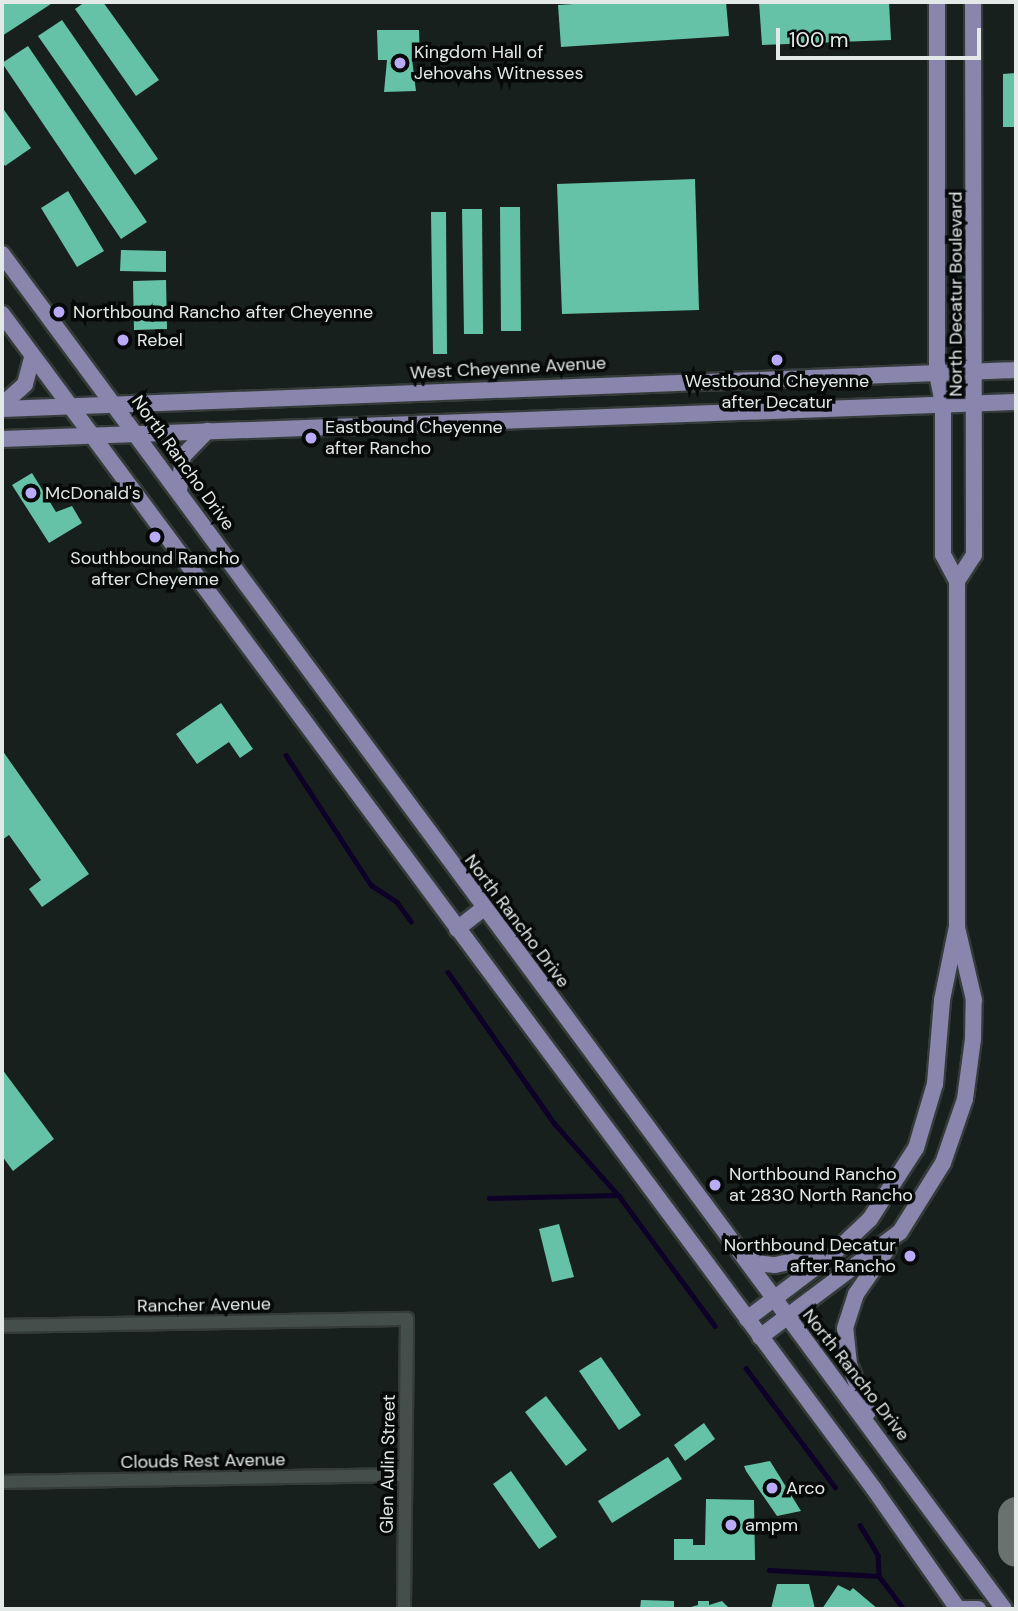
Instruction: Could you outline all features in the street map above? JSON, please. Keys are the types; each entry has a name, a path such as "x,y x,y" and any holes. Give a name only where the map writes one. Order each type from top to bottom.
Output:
{"main road":[{"name":"North Decatur Boulevard","path":"747,1319 832,1255 870,1219 916,1148 931,1106 942,1000 957,926 957,581 943,555 943,404 937,372 937,2"},
{"name":"North Decatur Boulevard","path":"957,581 974,555 976,370 973,2"},
{"name":"North Rancho Drive","path":"2,254 139,434 483,909 733,1247 886,1444 1004,1609"},
{"path":"2,314 67,407 747,1319 957,1609 978,1609"},
{"path":"2,407 25,384 32,357"},
{"name":"West Cheyenne Avenue","path":"2,407 67,407 1016,370"},
{"path":"2,439 1016,402"},
{"path":"179,492 183,456 208,430"},
{"path":"457,929 483,909"},
{"name":"North Decatur Boulevard","path":"760,1337 900,1232 943,1163 969,1075 974,1000 957,926"},
{"path":"886,1444 862,1401 847,1354 845,1328 856,1294 900,1232"},
{"path":"733,1247 764,1265 797,1264 832,1255"}],"street":[{"name":"Rancher Avenue","path":"2,1326 407,1319"},
{"name":"Glen Aulin Street","path":"404,1609 407,1319"},
{"name":"Clouds Rest Avenue","path":"2,1482 404,1475"}],"building":[{"path":"2,2 54,2 2,36"},
{"path":"85,2 103,2 159,80 136,96 75,9"},
{"path":"603,2 726,2 729,36 561,47 558,5"},
{"path":"759,2 889,2 891,40 762,45"},
{"path":"62,20 158,159 135,175 38,36"},
{"name":"Kingdom Hall of Jehovahs Witnesses","path":"377,30 419,30 420,59 412,59 416,91 384,92 387,60 378,60"},
{"path":"28,46 147,222 121,239 2,63"},
{"path":"1016,73 1016,127 1003,127 1003,74"},
{"path":"2,107 31,148 5,166 2,161"},
{"path":"695,179 699,310 562,314 557,184"},
{"path":"68,191 104,251 77,267 41,208"},
{"path":"500,207 520,207 521,331 501,331"},
{"path":"462,209 482,209 483,334 464,334"},
{"path":"431,212 446,212 447,354 433,354"},
{"path":"121,250 166,251 166,272 120,271"},
{"path":"166,280 167,329 134,330 133,281"},
{"path":"32,473 56,512 72,506 82,523 49,543 12,485"},
{"path":"221,703 253,749 240,758 229,742 197,764 176,734"},
{"path":"2,750 89,874 42,907 29,889 41,880 9,835 2,840"},
{"path":"2,1069 54,1139 13,1171 2,1156"},
{"path":"559,1224 574,1277 552,1282 539,1229"},
{"path":"601,1357 641,1415 619,1430 579,1371"},
{"path":"546,1396 587,1450 566,1466 525,1412"},
{"path":"704,1423 715,1439 685,1461 674,1445"},
{"path":"668,1457 682,1479 612,1523 598,1501"},
{"path":"770,1461 801,1511 777,1516 744,1466"},
{"path":"511,1471 557,1537 539,1549 493,1484"},
{"path":"706,1499 754,1500 755,1560 674,1560 674,1539 693,1539 693,1545 705,1545"},
{"path":"777,1584 809,1584 815,1609 771,1609"},
{"path":"838,1585 850,1591 853,1588 878,1609 822,1609"},
{"path":"641,1600 674,1601 674,1609 640,1609"},
{"path":"698,1601 709,1601 709,1605 722,1601 730,1609 684,1609 698,1605"}],"waterway":[{"path":"286,755 371,885 397,902 411,921"},
{"path":"448,972 555,1124 620,1197 715,1326"},
{"path":"489,1198 618,1195"},
{"path":"746,1368 835,1487"},
{"path":"860,1525 878,1555 879,1576"},
{"path":"769,1570 879,1576 904,1609"}],"taxiway":[{"path":"1016,1515 1016,1548"}],"place":[{"name":"Kingdom Hall of Jehovahs Witnesses","path":"400,63"},
{"name":"Northbound Rancho after Cheyenne","path":"59,312"},
{"name":"Rebel","path":"123,340"},
{"name":"Westbound Cheyenne after Decatur","path":"777,360"},
{"name":"Eastbound Cheyenne after Rancho","path":"311,438"},
{"name":"McDonald's","path":"31,493"},
{"name":"Southbound Rancho after Cheyenne","path":"155,537"},
{"name":"Northbound Rancho at 2830 North Rancho","path":"715,1185"},
{"name":"Northbound Decatur after Rancho","path":"910,1256"},
{"name":"Arco","path":"772,1488"},
{"name":"ampm","path":"731,1525"}]}
